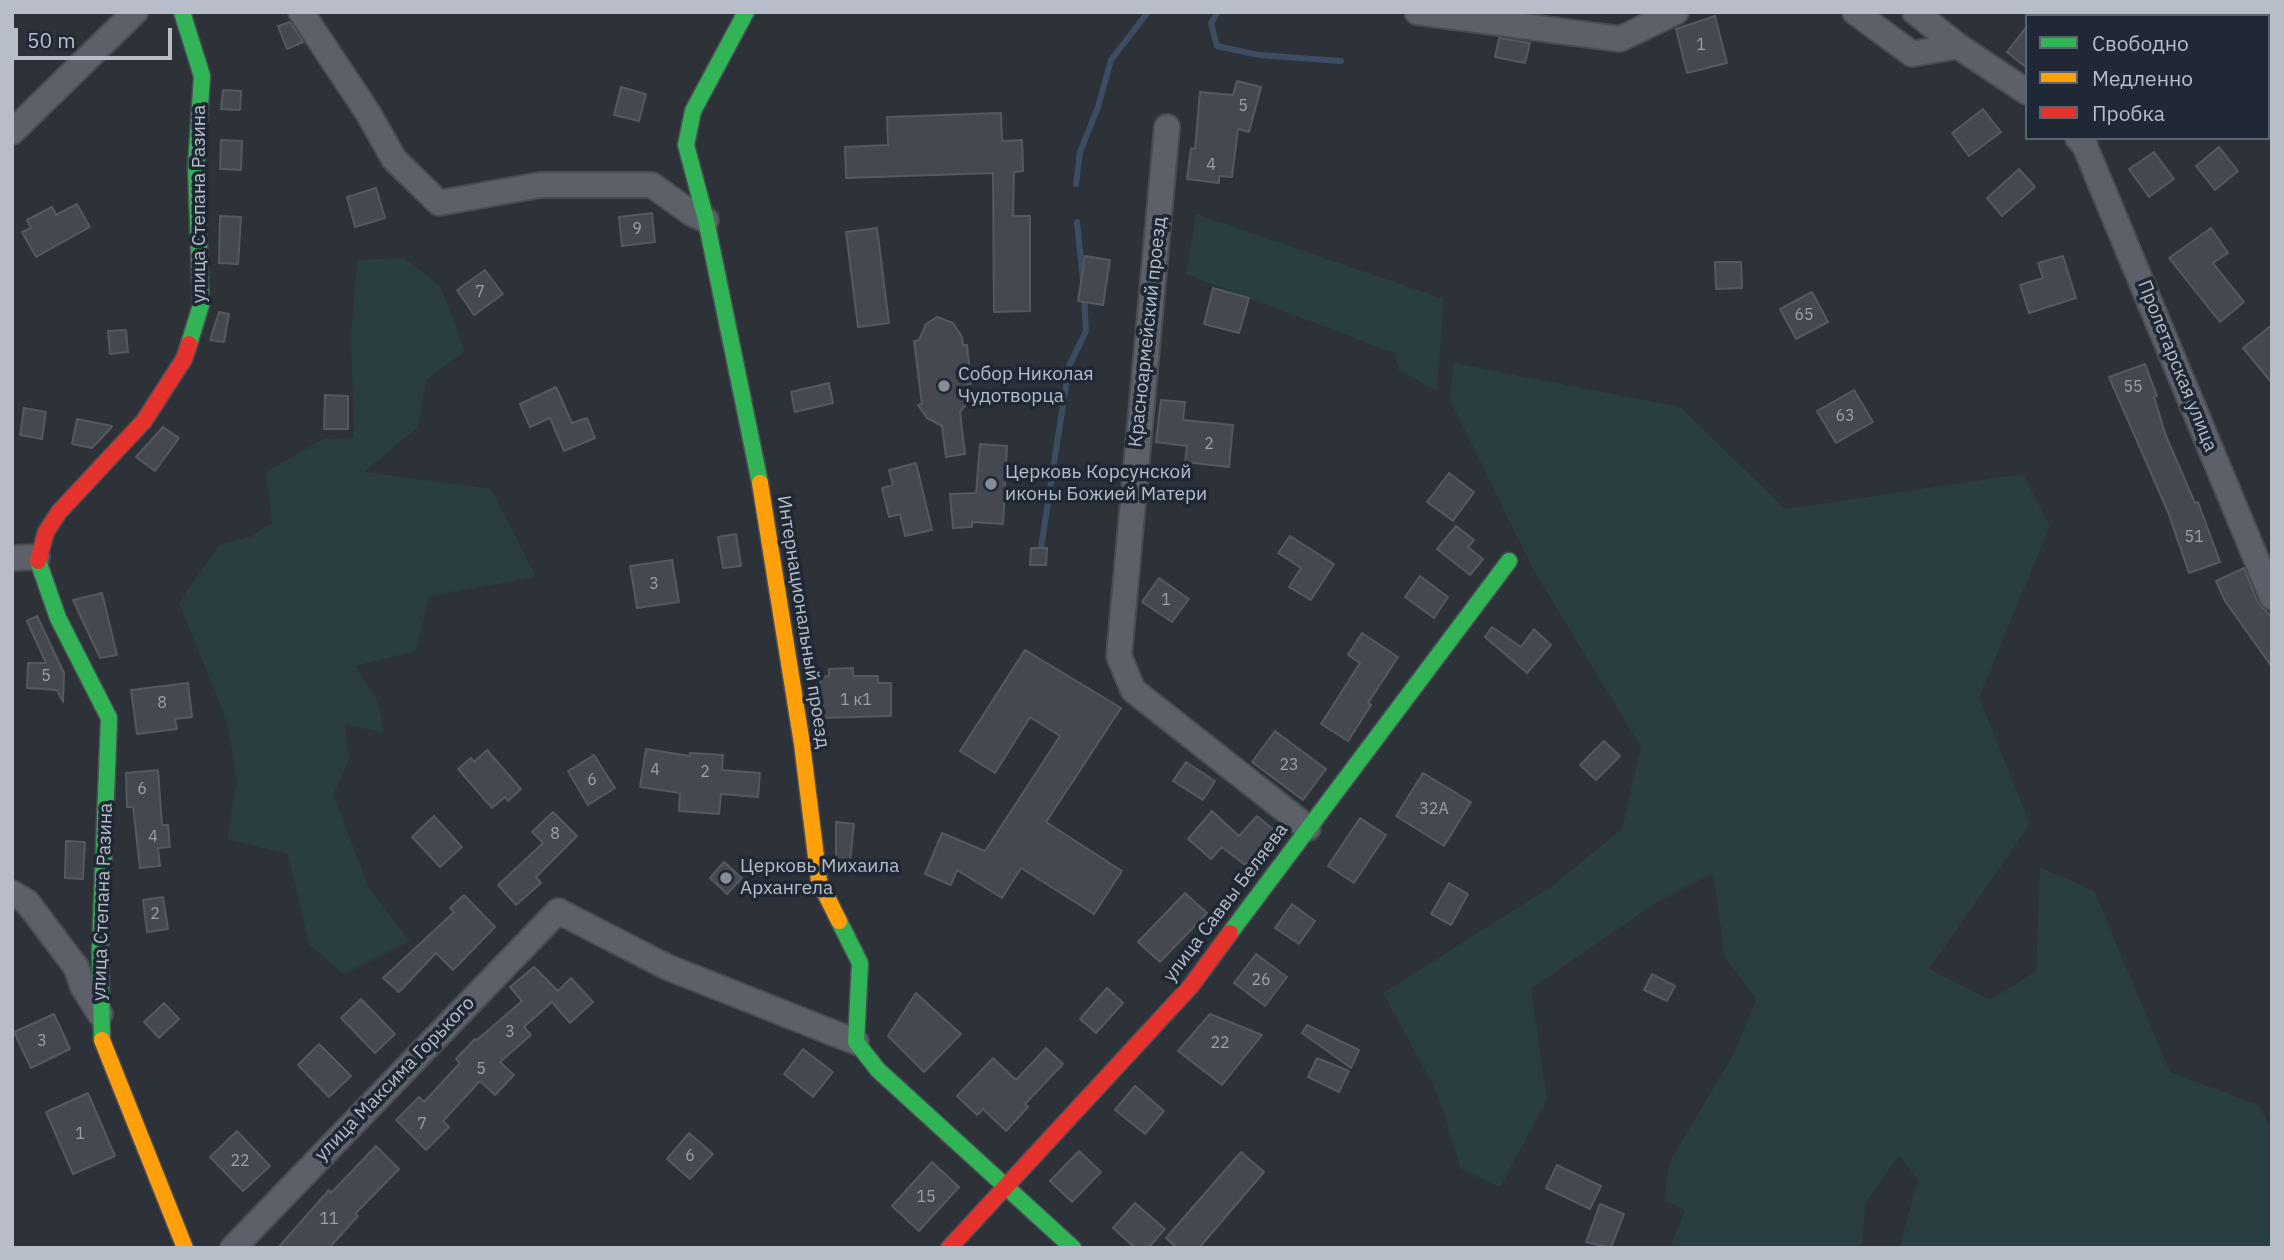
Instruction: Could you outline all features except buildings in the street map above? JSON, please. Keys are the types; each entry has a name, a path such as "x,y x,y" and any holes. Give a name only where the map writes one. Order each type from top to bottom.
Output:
{"street":[{"path":"12,132 135,12"},
{"name":"улица Степана Разина","path":"181,12 202,76 196,167 201,305 184,359 150,411 59,512 46,532 37,556 58,618 109,718 100,1014 102,1043 130,1104 185,1248"},
{"path":"301,12 368,113 394,159 439,203 540,186 652,186 691,214 706,220"},
{"name":"Интернациональный проезд","path":"746,12 693,111 686,145 706,220 754,444 779,616 802,744 819,881 860,963 856,1042"},
{"path":"1417,12 1620,39 1676,12"},
{"path":"1855,12 1912,54 1958,46"},
{"path":"1915,12 1958,46 2025,91"},
{"name":"Красноармейский проезд","path":"1167,127 1119,656 1133,690 1308,828"},
{"name":"Пролетарская улица","path":"2079,140 2090,157 2272,597"},
{"path":"12,558 37,556"},
{"name":"улица Саввы Беляева","path":"950,1248 1191,986 1509,561"},
{"path":"12,894 27,902 76,967 83,987 100,1014"},
{"name":"улица Максима Горького","path":"233,1248 558,911 667,967 856,1042"},
{"path":"856,1042 878,1070 1004,1188 1073,1248"}],"shaded area":[{"path":"1196,214 1444,299 1437,391 1399,370 1394,353 1186,274"},
{"path":"404,258 440,286 465,351 426,380 418,427 364,472 491,489 536,577 429,596 416,651 355,666 377,700 384,732 345,725 349,759 333,795 370,890 410,941 344,974 309,944 288,854 227,839 237,781 227,721 179,603 219,545 250,537 272,523 266,472 323,439 354,438 351,335 357,260"},
{"path":"1453,363 1680,407 1785,509 2023,474 2050,526 1979,697 2030,824 1929,969 1990,1000 2036,971 2040,867 2094,891 2170,1072 2259,1105 2272,1131 2272,1248 1899,1248 1918,1180 1899,1155 1865,1204 1862,1248 1670,1248 1685,1210 1664,1200 1669,1163 1733,1055 1757,999 1725,958 1713,873 1654,904 1531,989 1547,1100 1500,1187 1461,1169 1437,1092 1383,993 1552,886 1622,829 1641,747 1533,569 1450,400"}],"waterway":[{"path":"1076,184 1080,152 1098,107 1111,60 1148,12"},
{"path":"1218,12 1211,23 1217,46 1259,55 1341,61"},
{"path":"1077,222 1083,280"},
{"path":"1040,554 1069,366 1086,331 1084,295"}],"traffic: fast":[{"path":"182,12 202,76 196,167 201,305 189,344"},
{"path":"746,12 693,111 686,145 706,220 760,483"},
{"path":"38,561 58,618 109,718 100,950 102,1040"},
{"path":"1230,933 1509,561"},
{"path":"839,921 860,963 856,1042 878,1070 1073,1248"}],"traffic: slow":[{"path":"760,483 802,744 819,881 839,921"},
{"path":"102,1040 185,1248"}],"traffic: jam":[{"path":"38,561 46,532 59,512 144,421 184,359 189,344"},
{"path":"949,1248 1191,986 1230,933"}],"place":[{"name":"Собор Николая Чудотворца","path":"944,386"},
{"name":"Церковь Корсунской иконы Божией Матери","path":"991,484"},
{"name":"Церковь Михаила Архангела","path":"726,878"}]}
